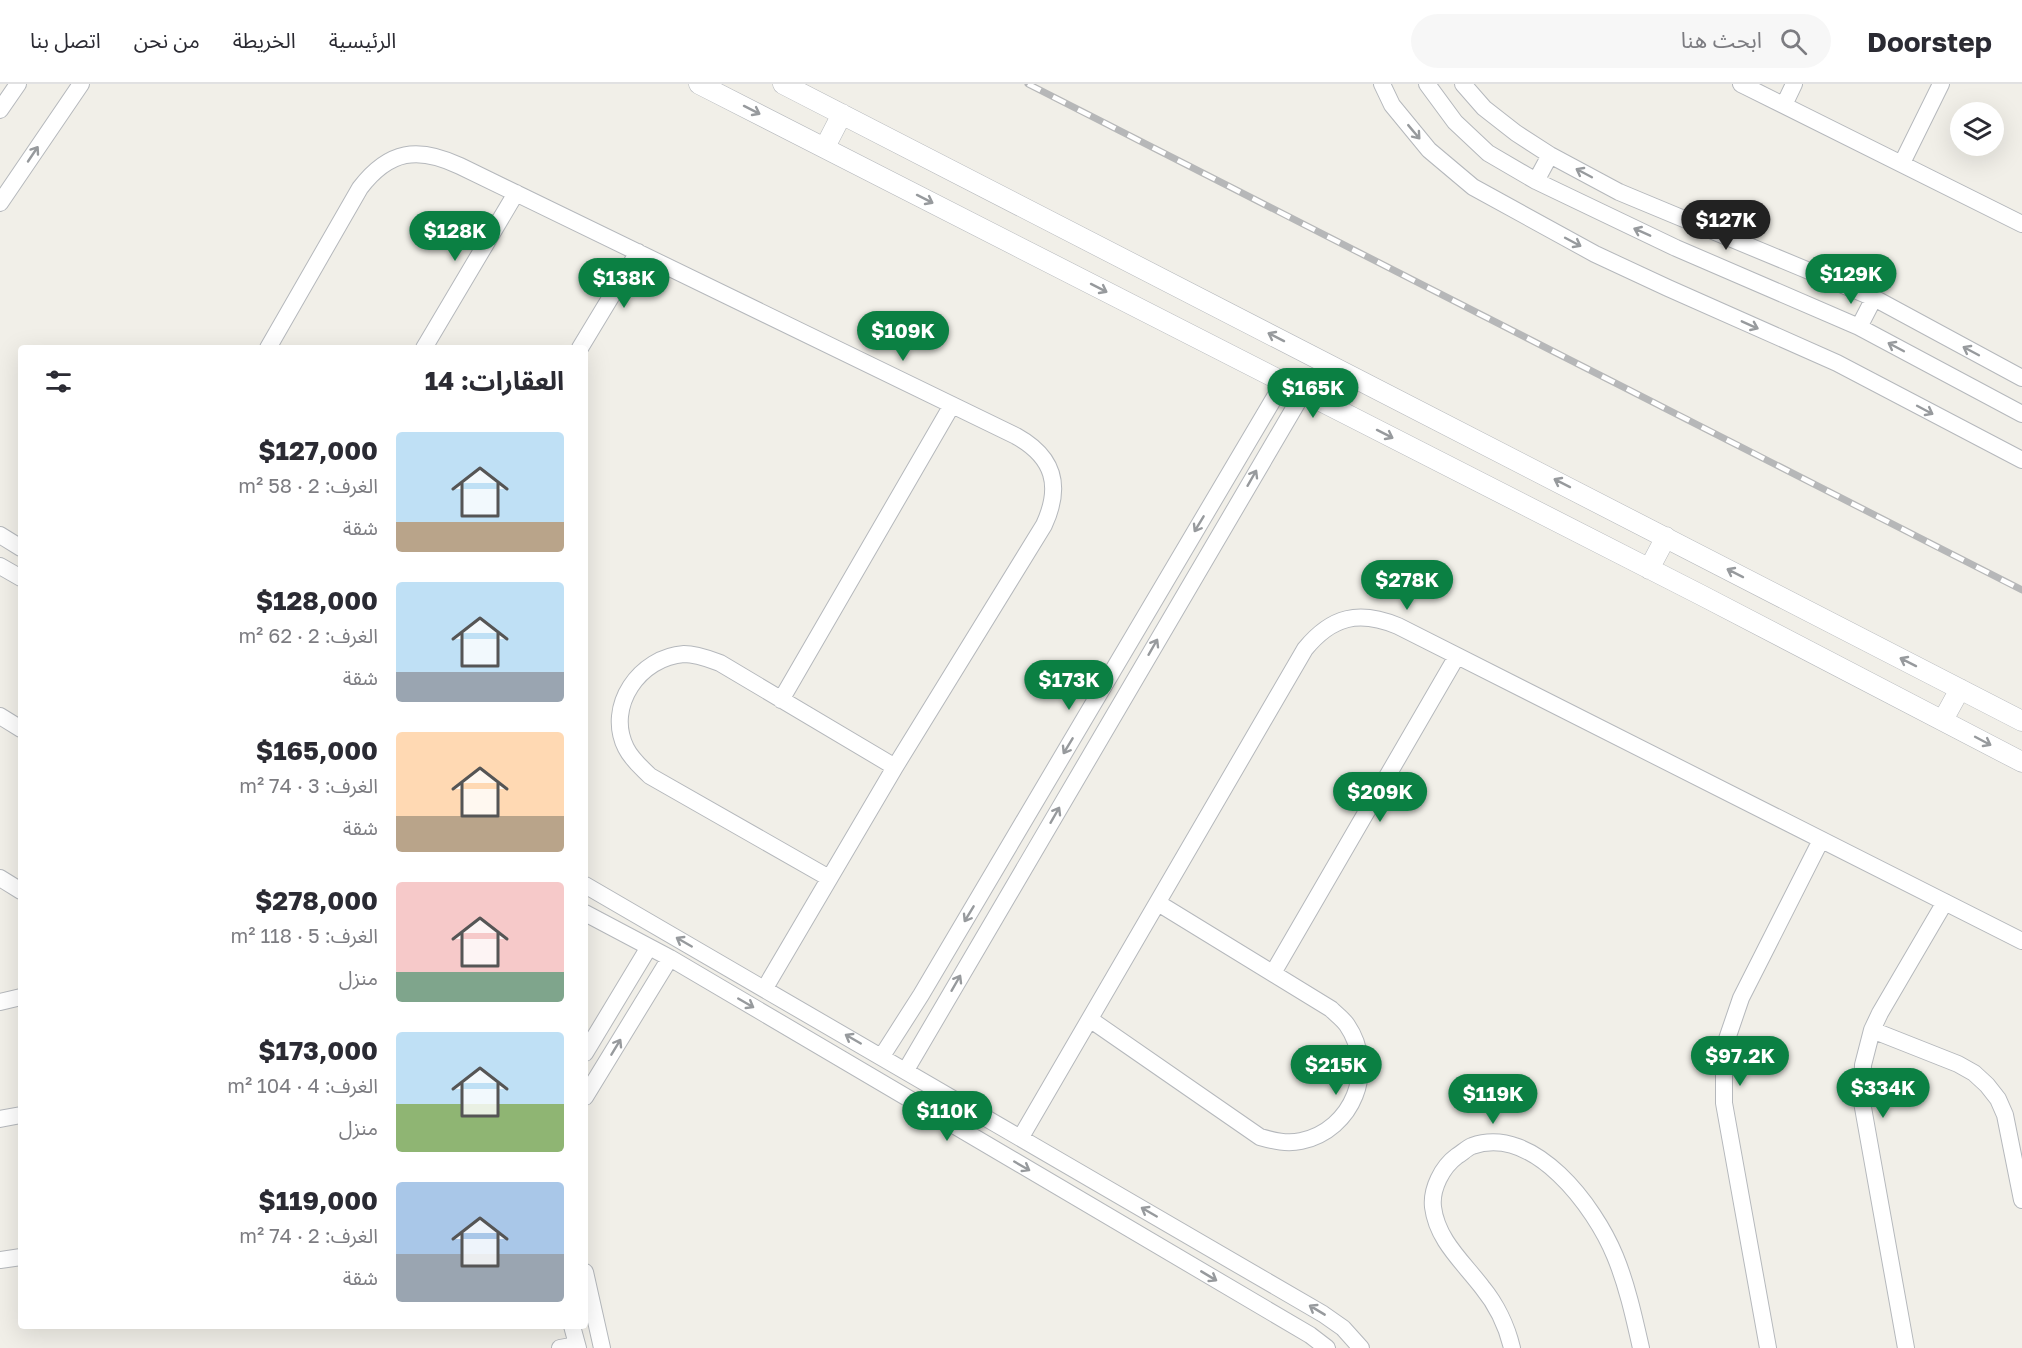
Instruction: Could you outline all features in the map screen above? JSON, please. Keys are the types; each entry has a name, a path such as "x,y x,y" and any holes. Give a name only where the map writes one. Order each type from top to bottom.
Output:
{"street":[{"path":"0,110 18,84"},
{"path":"0,203 81,84"},
{"path":"699,84 2022,762"},
{"path":"783,84 2022,721"},
{"path":"1382,84 1392,105 1429,150 1473,187 1595,254 1837,363 2022,460"},
{"path":"1427,84 1455,122 1488,153 1536,181 1676,248 1859,327 2022,414"},
{"path":"1464,84 1484,108 1516,133 1550,155 1619,192 1874,298 2022,378"},
{"path":"1741,84 2020,218"},
{"path":"1784,105 1794,84"},
{"path":"1902,163 1941,84"},
{"path":"825,147 842,114"},
{"path":"270,345 360,188 372,172 388,161 406,154 426,154 445,158 952,405 1031,445 1043,457 1051,473 1054,491 1052,508 994,609 895,767 765,988"},
{"path":"1536,181 1550,155"},
{"path":"426,345 516,193"},
{"path":"1676,248 1688,222"},
{"path":"582,345 638,252"},
{"path":"1859,327 1874,298"},
{"path":"882,1056 921,995 1283,383"},
{"path":"906,1070 1303,393"},
{"path":"781,700 952,405"},
{"path":"1248,441 1268,452"},
{"path":"0,535 18,546"},
{"path":"1649,569 1665,537"},
{"path":"0,566 18,576"},
{"path":"1021,1137 1305,649 1327,628 1354,618 1370,617 1398,626 2022,941"},
{"path":"829,878 650,776 636,763 626,747 621,728 621,709 627,690 651,664 668,657 686,654 704,656 720,663 895,767"},
{"path":"1273,973 1457,656"},
{"path":"1943,720 1960,689"},
{"path":"0,716 18,727"},
{"path":"1768,1348 1724,1103 1724,1060 1727,1039 1741,998 1821,840"},
{"path":"0,878 18,889"},
{"path":"588,887 1288,1293 1343,1328 1361,1348"},
{"path":"1906,1348 1862,1102 1863,1065 1872,1030 1880,1013 1945,902"},
{"path":"1091,1020 1260,1137 1280,1142 1300,1141 1320,1135 1336,1123 1350,1107 1359,1087 1361,1065 1357,1044 1347,1024 1331,1009 1158,903"},
{"path":"588,915 670,958 1278,1316 1327,1348"},
{"path":"588,1048 649,947"},
{"path":"588,1092 670,958"},
{"path":"921,995 941,1008"},
{"path":"0,1002 18,998"},
{"path":"612,1007 632,1020"},
{"path":"1872,1030 1958,1064 1974,1073 1987,1085 1998,1099 2005,1115 2022,1200"},
{"path":"959,1129 971,1108"},
{"path":"0,1119 18,1116"},
{"path":"1512,1348 1499,1314 1484,1289 1447,1245 1436,1226 1432,1204 1436,1183 1450,1161 1471,1146 1496,1142 1521,1147 1542,1160 1584,1203 1614,1254 1625,1282 1641,1348"},
{"path":"0,1260 18,1257"},
{"path":"588,1285 602,1348"},
{"path":"1278,1316 1288,1293"},
{"path":"560,1348 577,1346 573,1329"}],"railway":[{"path":"1028,84 2022,590"}]}
